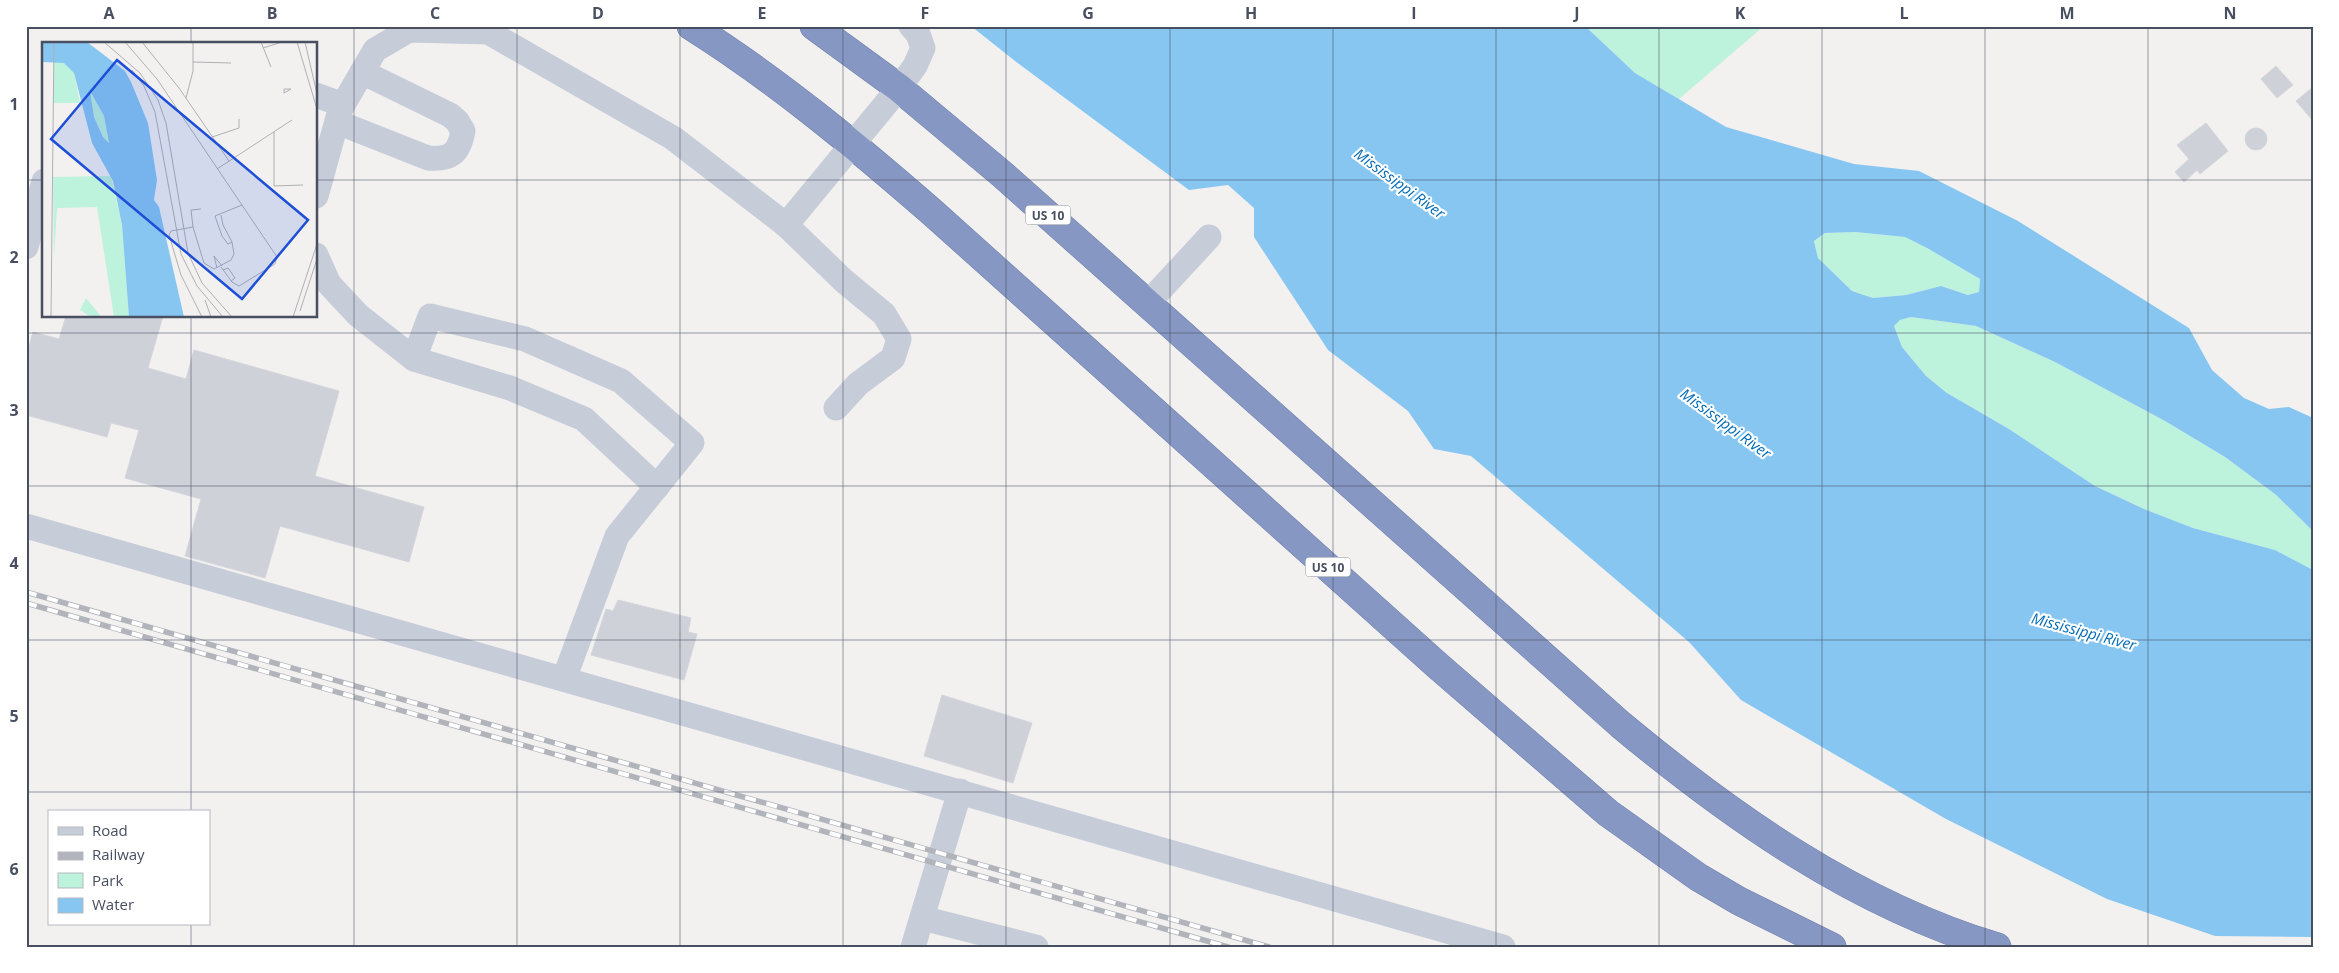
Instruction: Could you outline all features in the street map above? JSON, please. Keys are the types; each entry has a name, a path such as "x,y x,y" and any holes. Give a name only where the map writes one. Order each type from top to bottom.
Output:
{"highway":[{"name":"US 10","path":"691,26 768,78 854,145 933,213 1445,672 1608,813 1698,877 1747,905 1832,947"},
{"name":"US 10","path":"814,26 899,88 1003,175 1621,725 1712,798 1780,844 1880,901 1996,947"}],"street":[{"path":"786,225 854,145 915,66 923,48 918,34 911,26"},
{"path":"318,189 340,114 375,50 409,30 488,32 674,138 786,225 844,281 884,314 899,339 893,358 858,384 836,408"},
{"path":"318,97 340,114 428,158 442,159 454,153 461,144 463,131 458,121 450,115 362,72"},
{"path":"26,247 42,188"},
{"path":"1148,303 1209,237"},
{"path":"318,259 329,284 358,315 414,359 510,388 584,418 657,486"},
{"path":"414,359 430,316 525,339 621,381 692,444 617,536 564,679"},
{"path":"26,526 1503,947"},
{"path":"913,947 960,791"},
{"path":"922,918 1036,947"}],"green space":[{"path":"1585,26 1764,26 1679,99 1635,73"},
{"path":"1855,232 1905,237 1980,279 1979,292 1968,295 1941,286 1906,295 1873,298 1852,291 1818,258 1814,241 1825,233"},
{"path":"1911,317 1976,326 2055,362 2165,421 2225,457 2275,494 2312,530 2313,570 2275,550 2193,528 2144,509 2095,486 2009,429 1947,393 1926,376 1902,347 1894,326 1900,320"}],"water":[{"name":"Mississippi River","path":"971,26 1585,26 1635,73 1726,127 1854,164 1919,171 2018,221 2189,328 2212,370 2244,398 2269,409 2289,407 2313,418 2313,531 2275,494 2225,457 2165,421 2055,362 1976,326 1911,317 1900,320 1894,326 1902,347 1926,376 1947,393 2009,429 2095,486 2144,509 2193,528 2275,550 2313,570 2313,937 2215,936 2107,899 1946,819 1741,700 1689,642 1471,456 1434,449 1408,411 1328,350 1254,237 1254,208 1228,185 1189,190 1015,61","holes":["1855,232 1905,237 1980,279 1979,292 1968,295 1941,286 1906,295 1873,298 1852,291 1818,258 1814,241 1825,233"]}],"building":[{"path":"2276,66 2293,85 2277,98 2261,79"},
{"path":"2313,87 2313,121 2296,101"},
{"path":"2206,123 2228,151 2200,174 2197,170 2184,182 2175,172 2189,159 2177,145"},
{"path":"2256,128 2264,131 2267,139 2264,147 2256,150 2248,147 2245,139 2248,131"},
{"path":"65,318 162,318 148,368 186,379 194,350 339,391 315,476 424,507 409,562 280,526 265,578 185,556 201,499 125,478 139,430 111,423 107,437 26,415 26,358 33,332 59,339"},
{"path":"618,600 691,618 688,632 697,634 684,680 591,655 606,609 613,611"},
{"path":"942,695 1032,723 1013,783 924,756"}],"railway":[{"path":"26,592 1269,947"},
{"path":"26,603 1228,947"}]}
